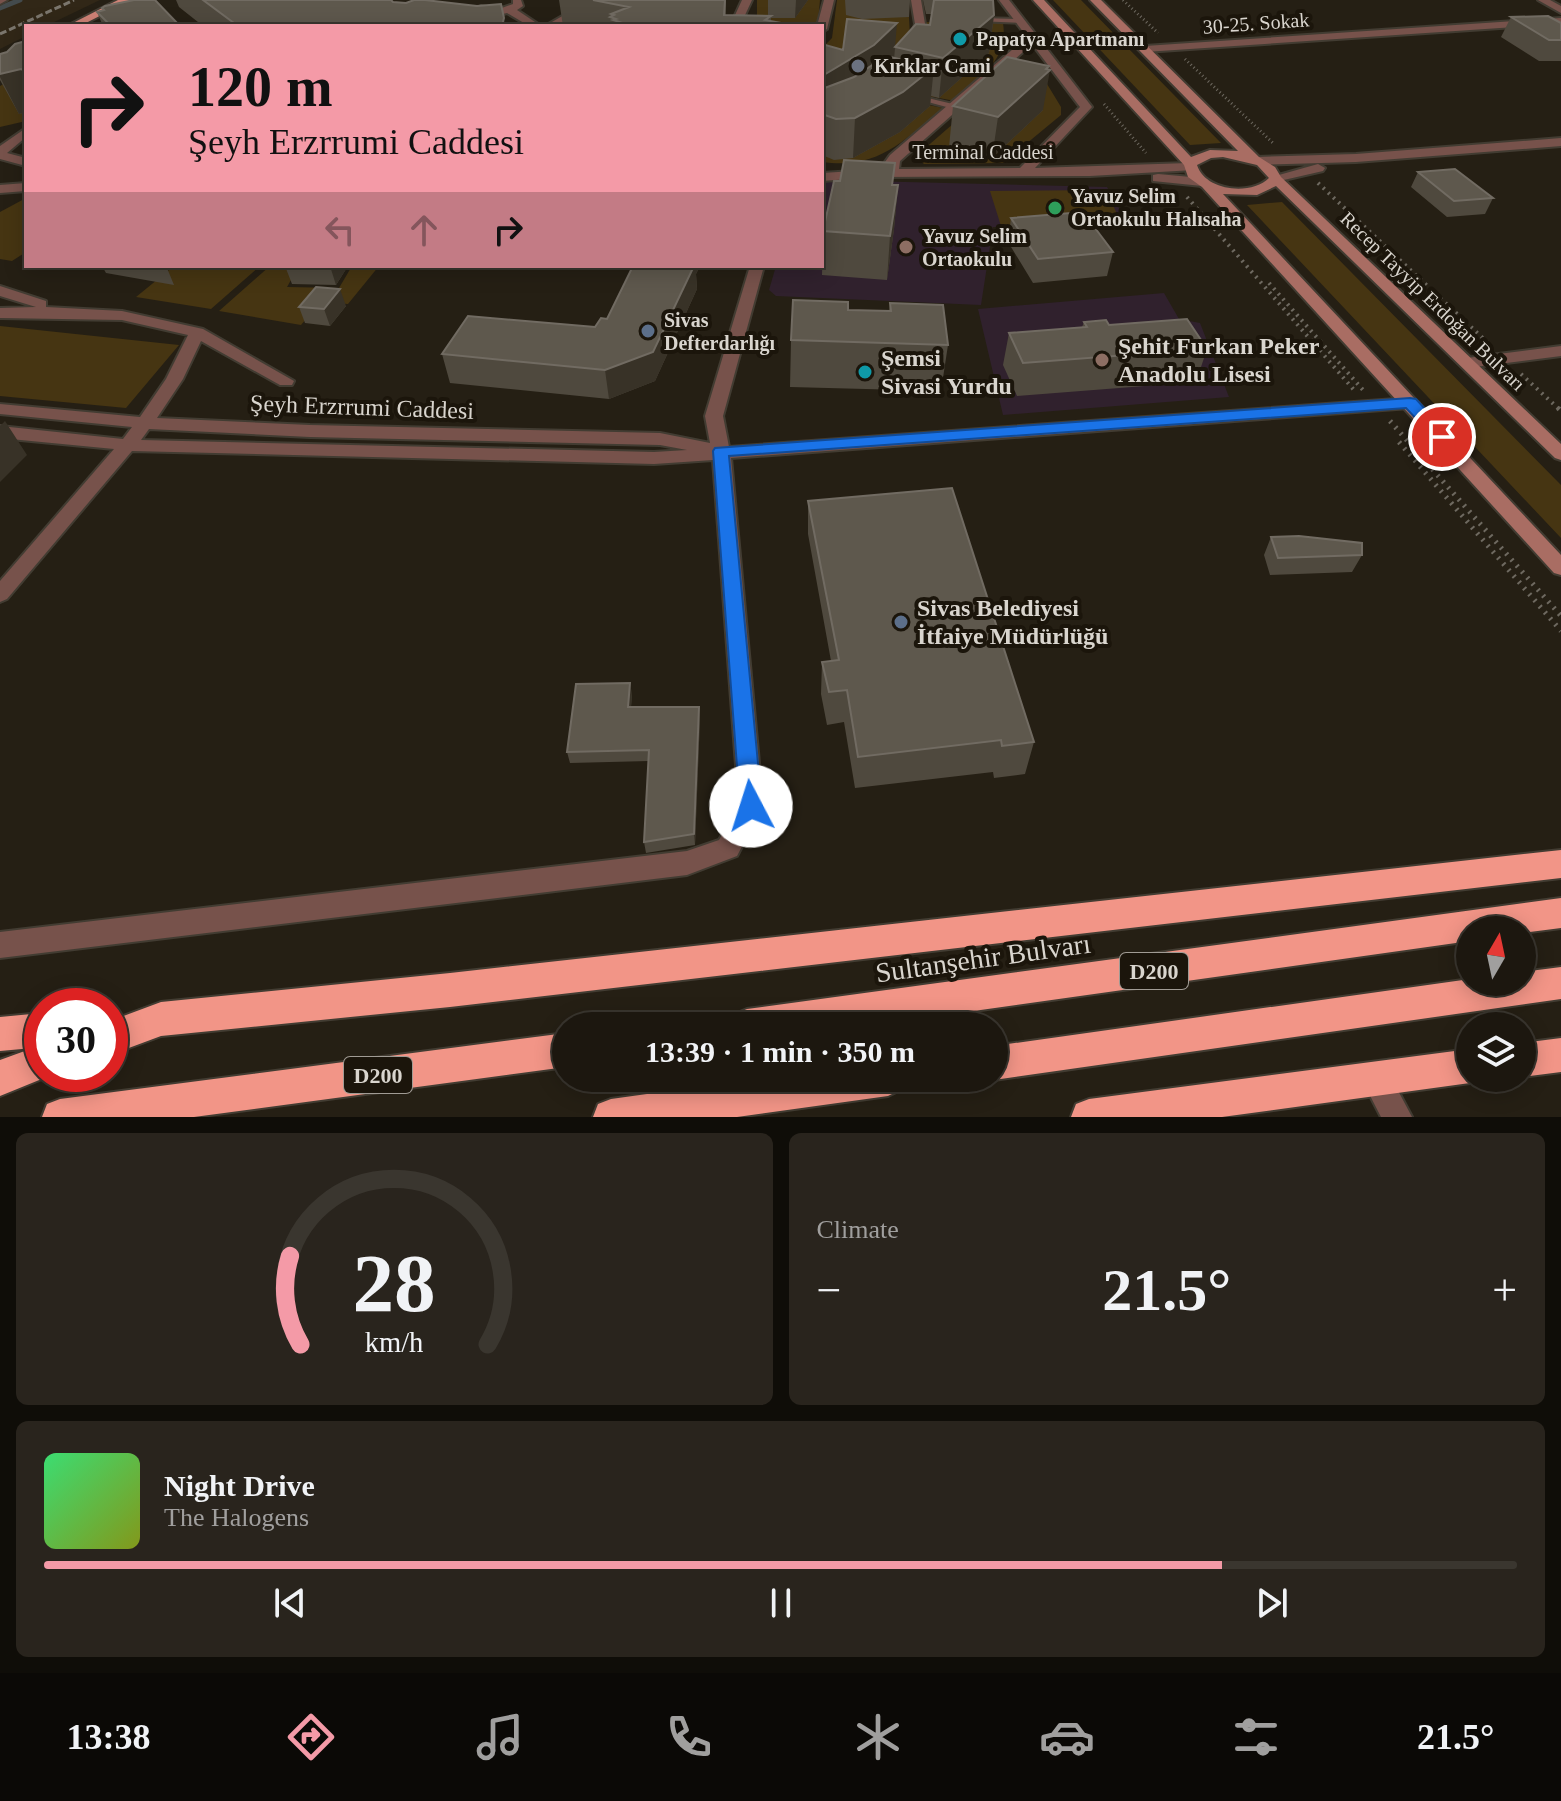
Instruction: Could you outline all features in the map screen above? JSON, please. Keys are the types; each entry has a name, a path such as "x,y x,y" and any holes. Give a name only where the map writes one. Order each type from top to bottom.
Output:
{"highway":[{"path":"128,1022 450,990 1561,864"},
{"name":"Sultanşehir Bulvarı","path":"848,1012 1561,913"},
{"path":"1008,1061 1561,983"},
{"path":"128,1031 161,1019"},
{"path":"0,1034 24,1032"},
{"name":"D200","path":"60,1117 552,1052"},
{"path":"1536,1058 1561,1055"},
{"path":"1089,1117 1456,1068"},
{"path":"0,1078 24,1069"},
{"path":"611,1117 789,1092"}],"main road":[{"path":"77,24 129,4"},
{"path":"100,24 129,4"}],"street":[{"path":"554,24 575,13 583,0"},
{"path":"736,24 747,0"},
{"path":"823,24 829,0"},
{"path":"908,55 919,34 916,0"},
{"path":"1004,0 1086,109 1024,172"},
{"path":"1038,0 1190,166 1193,176 1204,183 1225,191 1252,192 1268,188 1276,179 1356,158"},
{"path":"1095,0 1256,160"},
{"path":"1543,0 1561,10"},
{"path":"468,12 485,4 491,12 516,3 534,24"},
{"name":"30-25. Sokak","path":"1145,49 1561,21"},
{"path":"893,172 891,162 895,158 1033,38"},
{"path":"0,138 24,132"},
{"path":"24,133 10,142 0,155 24,161"},
{"path":"1190,166 1198,157 1214,154 1256,160 1356,158 1561,142"},
{"name":"Recep Tayyip Erdoğan Bulvarı","path":"1256,160 1271,169 1276,179 1561,454"},
{"name":"Terminal Caddesi","path":"824,177 893,172 1090,172 1190,166"},
{"name":"Terminal Caddesi","path":"824,168 876,173"},
{"name":"Terminal Caddesi","path":"1090,172 1178,184 1204,183"},
{"path":"1204,183 1561,568"},
{"path":"0,189 24,187"},
{"path":"0,945 687,863 728,848 751,806 721,451 714,416 756,268"},
{"path":"0,291 57,309"},
{"path":"0,313 57,309 105,314 197,332 257,368 286,381"},
{"path":"0,594 82,505 146,423 185,363 197,332"},
{"path":"1467,363 1561,351"},
{"name":"Şeyh Erzrrumi Caddesi","path":"0,432 127,445 654,458 1410,403"},
{"name":"Şeyh Erzrrumi Caddesi","path":"0,409 146,423 310,431 660,439 721,451"},
{"path":"1376,1078 1397,1117"}],"lane":[{"path":"919,19 934,20"},
{"path":"963,20 1021,21"},
{"path":"903,94 954,107"}],"path":[{"path":"1123,0 1164,39"},
{"path":"1179,54 1274,144"},
{"path":"1107,99 1166,167"},
{"path":"1318,183 1489,344"},
{"path":"1178,184 1354,390"},
{"path":"1178,184 1561,616"},
{"path":"1516,370 1561,411"},
{"path":"1399,442 1561,631"}],"shaded area":[{"path":"0,0 100,0 50,24 24,24 24,37 0,49"},
{"path":"757,0 820,0 816,24 751,24 757,16"},
{"path":"837,0 908,0 910,36 897,56 824,48 832,38"},
{"path":"1053,0 1081,0 1221,143 1190,145"},
{"path":"925,22 1003,23 1004,36 997,58 955,101 886,88 925,36"},
{"path":"24,73 24,121 0,127 0,86"},
{"path":"1009,75 1044,79 1061,107 1061,115 1003,163 924,164 915,157"},
{"path":"881,95 943,108 902,142 859,162 824,162 824,125"},
{"name":"Yavuz Selim Ortaokulu","path":"824,180 1107,187 1129,226 993,227 981,305 776,296 769,290 775,268 824,268"},
{"name":"Yavuz Selim Ortaokulu Halısaha","path":"1106,190 1122,225 1001,226 990,191"},
{"path":"24,199 24,253 12,261 0,259 0,212"},
{"path":"1282,202 1561,485 1561,538 1247,205"},
{"path":"172,268 258,268 211,309 136,297"},
{"path":"268,268 298,268 287,287 339,288 351,268 377,268 348,304 320,302 301,325 219,311"},
{"name":"Şehit Furkan Peker Anadolu Lisesi","path":"1164,293 1179,319 1200,323 1229,397 1003,415 978,309"},
{"path":"0,326 179,345 126,408 0,396"}],"building":[{"path":"134,0 155,0 178,24 109,24 97,12 104,10 102,8"},
{"path":"203,0 391,0 406,3 425,0 477,6 501,4 504,18 502,24 235,24"},
{"path":"593,0 725,0 724,15 771,16 765,20 781,23 626,24 610,17 629,7"},
{"path":"934,0 993,0 994,15 943,58 895,47 916,24 930,25"},
{"path":"1548,16 1561,23 1561,40 1549,40 1511,17"},
{"path":"847,19 897,23 874,45 824,75 824,45 843,50"},
{"path":"24,42 24,70 0,74 0,54"},
{"path":"886,56 934,67 903,92 855,118 836,119 824,115 824,88 854,77"},
{"path":"1007,57 1049,66 1046,69 1050,70 998,117 953,106"},
{"path":"844,160 895,163 892,185 898,185 890,236 824,231 834,181 840,181"},
{"path":"1455,169 1493,198 1454,201 1418,172"},
{"path":"1083,212 1113,252 1038,259 1011,218"},
{"path":"632,268 693,268 653,352 605,370 442,354 468,316 595,327 601,318 607,319"},
{"path":"316,287 340,289 324,309 299,307"},
{"path":"793,300 848,302 848,310 891,311 890,303 943,305 948,345 791,340"},
{"path":"1187,319 1207,349 1023,363 1009,333 1087,327 1084,322 1106,320 1109,325"},
{"name":"Sivas Belediyesi İtfaiye Müdürlüğü","path":"952,488 1034,742 1002,746 1001,740 858,757 847,690 829,692 822,662 839,660 808,501"},
{"path":"1299,536 1362,543 1362,555 1278,558 1271,537"},
{"path":"630,683 628,707 699,707 694,834 644,842 649,750 567,752 576,684"}],"waterway":[{"path":"0,8 20,0"}],"railway":[{"path":"0,34 74,0"}],"place":[{"name":"Papatya Apartmanı","path":"960,39"},
{"name":"Kırklar Cami","path":"858,66"},
{"name":"Yavuz Selim Ortaokulu Halısaha","path":"1055,208"},
{"name":"Yavuz Selim Ortaokulu","path":"906,247"},
{"name":"Sivas Defterdarlığı","path":"648,331"},
{"name":"Şehit Furkan Peker Anadolu Lisesi","path":"1102,360"},
{"name":"Şemsi Sivasi Yurdu","path":"865,372"},
{"name":"Sivas Belediyesi İtfaiye Müdürlüğü","path":"901,622"}],"route":[{"path":"751,806 721,451 1410,403 1442,437"}]}
